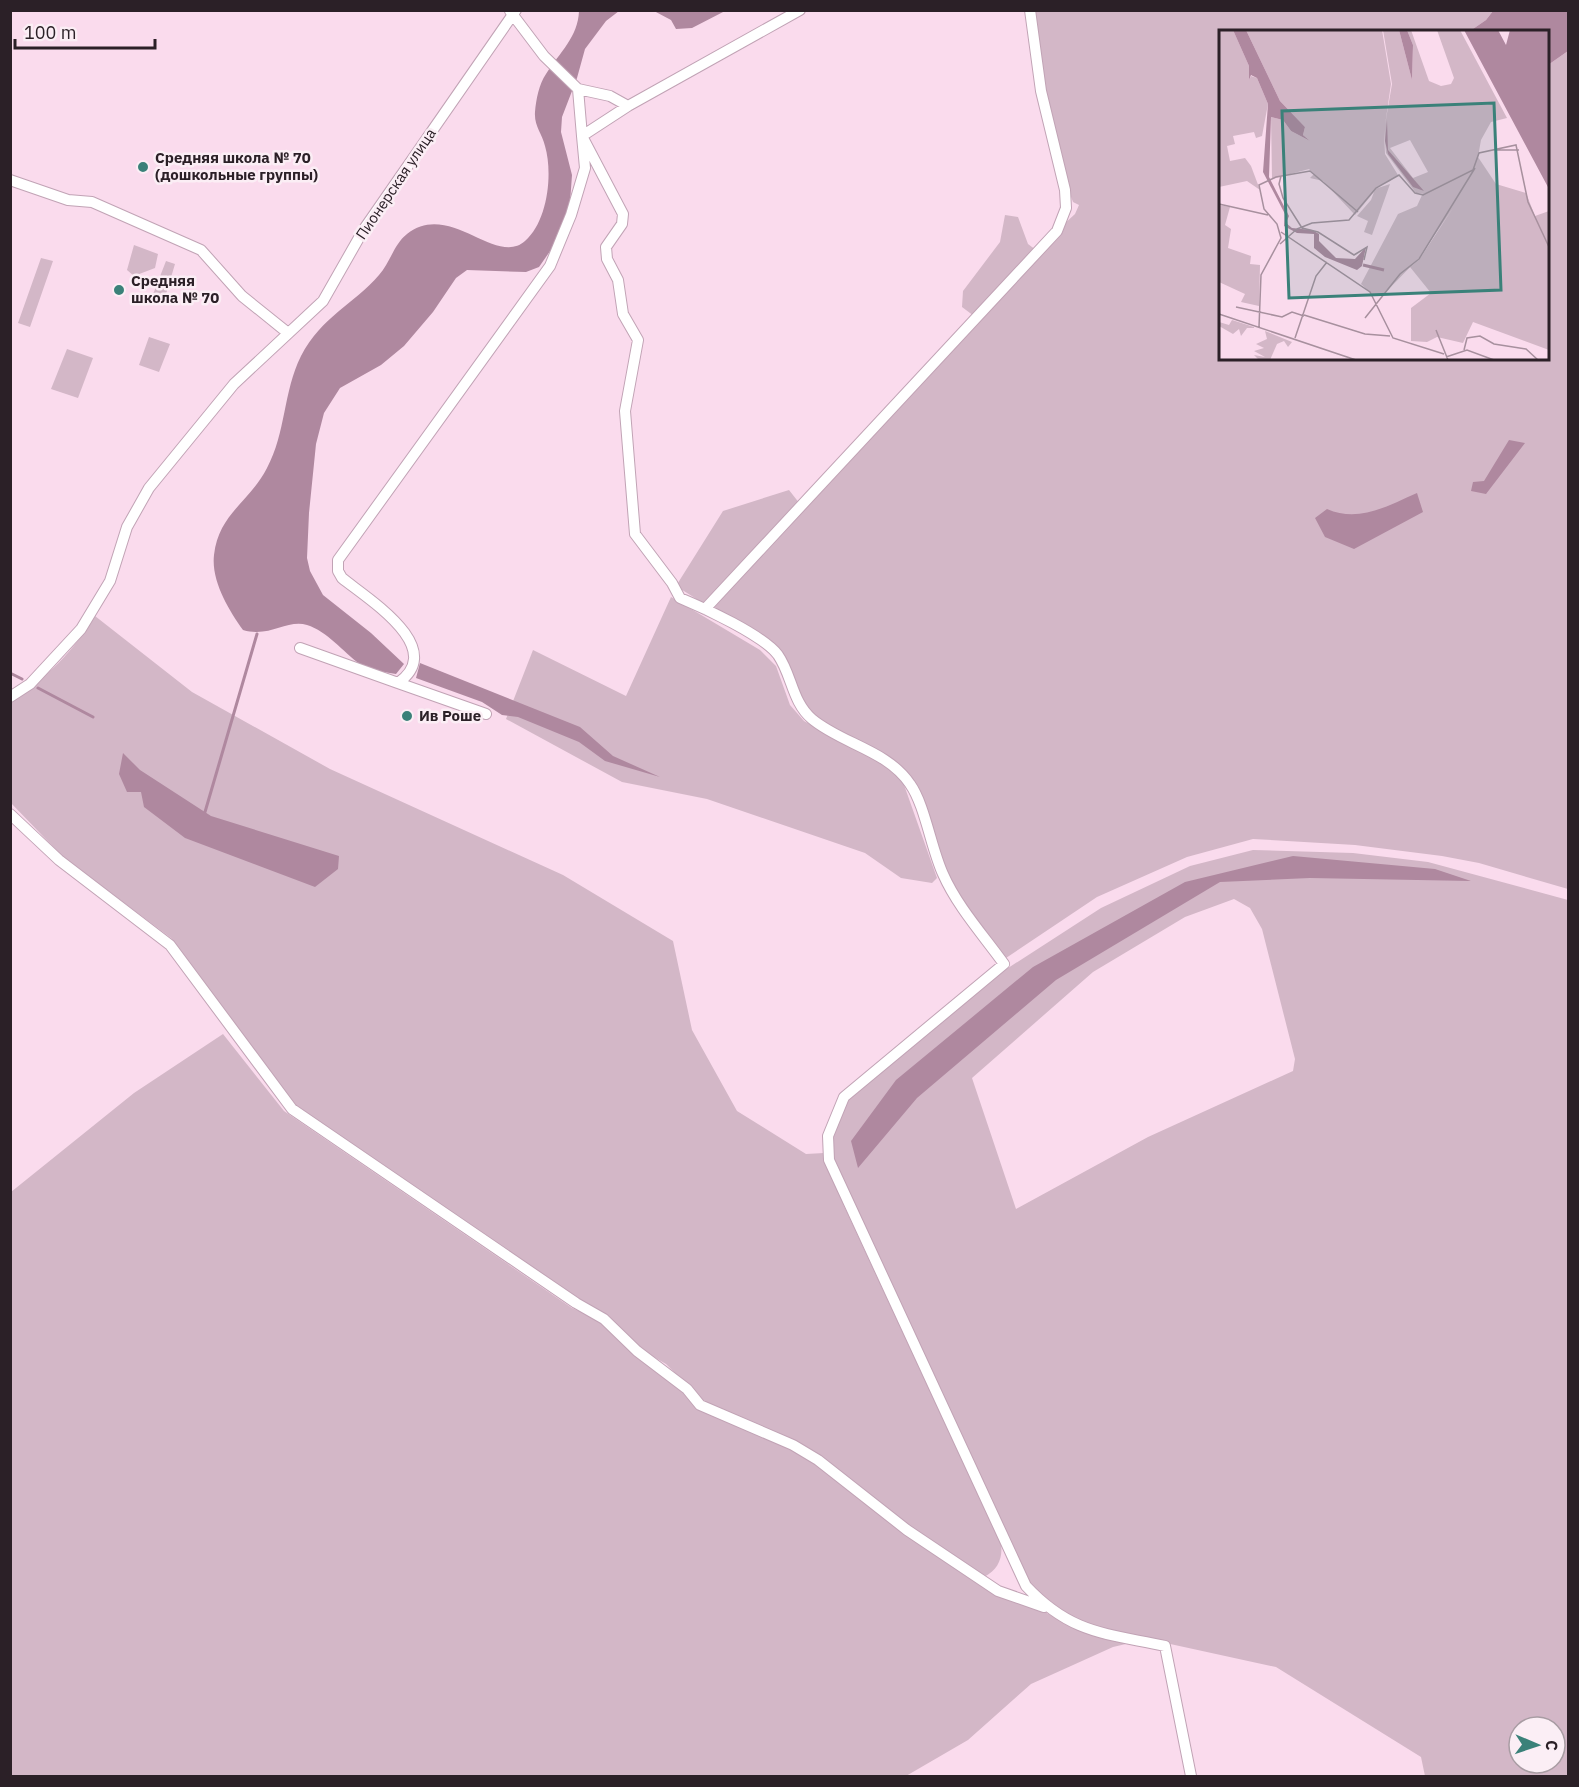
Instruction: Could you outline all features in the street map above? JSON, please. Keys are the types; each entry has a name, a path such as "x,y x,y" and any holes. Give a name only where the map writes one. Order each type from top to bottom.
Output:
{"street":[{"path":"582,136 628,106 800,10"},
{"path":"705,609 1057,231 1066,208 1065,190 1041,91 1030,10"},
{"path":"513,12 544,56 578,88 610,96 628,106"},
{"name":"Пионерская улица","path":"10,697 30,684 81,629 110,581 127,527 149,488 234,384 323,301 363,229 513,12"},
{"path":"398,683 408,676 415,660 412,644 397,623 342,578 338,571 338,560 550,266 571,215 585,168 578,88"},
{"path":"582,136 622,214 622,224 606,247 607,259 618,280 623,314 638,340 625,411 635,534 672,583 680,598 705,609 765,644 778,656 793,692 813,719 899,770 912,786 942,872 951,891 1004,964 853,1086 844,1097 831,1122 827,1149 829,1160 1009,1553 1026,1586 1047,1608"},
{"path":"10,180 68,200 92,202 201,250 242,296 288,333"},
{"path":"300,648 486,714"},
{"path":"10,814 59,861 170,945 292,1109 576,1303 604,1319 638,1351 687,1389 700,1405 793,1445 818,1460 907,1530 998,1591 1047,1608 1079,1627 1165,1646 1191,1776"}],"shaded area":[{"path":"579,11 619,11 606,21 585,49 562,117 561,132 572,175 567,217 555,244 539,267 526,272 467,270 456,278 433,312 404,346 381,365 340,388 324,413 316,444 309,513 307,558 310,571 323,595 371,633 404,664 396,674 368,668 321,632 307,625 292,624 262,632 243,630 218,585 214,555 217,541 228,518 260,480 273,455 291,384 301,356 318,331 379,275 407,234 423,226 439,224 500,246 513,247 525,241 533,232 544,209 548,183 544,141 535,117 537,97 544,78 572,37"},
{"path":"654,11 725,11 692,28 676,29 671,20"},
{"path":"1031,11 1493,11 1486,20 1471,30 1219,30 1219,360 1549,360 1549,64 1568,51 1568,889 1479,863 1442,856 1355,845 1253,839 1187,857 1097,897 1006,958 954,890 910,777 811,717 780,652 676,586 723,511 789,490 800,504 974,316 962,307 963,291 1000,242 1005,215 1018,217 1028,244 1036,250 1075,214 1079,205 1073,202 1070,194 1044,100"},
{"path":"1493,11 1568,11 1568,51 1549,64 1549,30 1471,30 1486,20"},
{"path":"134,245 158,254 155,268 134,276 127,270"},
{"path":"41,258 53,261 30,327 18,323"},
{"path":"166,261 175,264 166,294 157,298 152,297"},
{"path":"149,337 170,344 159,372 139,365"},
{"path":"67,349 93,358 78,398 51,389"},
{"path":"1509,440 1525,443 1486,494 1471,491 1473,482 1484,481"},
{"path":"1417,493 1423,512 1354,549 1325,537 1315,518 1327,509 1339,513 1362,514"},
{"path":"671,597 760,650 776,666 790,705 804,721 884,765 903,782 937,878 932,883 901,878 865,853 707,799 622,782 506,719 533,650 626,696"},
{"path":"95,616 192,692 330,769 563,875 673,941 692,1030 737,1111 806,1154 824,1153 844,1206 1001,1544 1000,1559 993,1571 984,1577 911,1528 821,1458 708,1406 666,1364 640,1349 609,1316 575,1297 296,1107 171,938 63,857 11,803 11,699 47,674 69,652"},
{"path":"420,663 580,727 613,756 660,777 605,761 579,742 518,717 502,715 482,702 416,678"},
{"path":"123,753 140,770 211,816 339,856 338,869 315,887 185,838 144,807 141,792 127,792 119,774"},
{"path":"1253,850 1353,853 1428,862 1568,900 1568,1776 1425,1776 1421,1757 1276,1667 1088,1626 1074,1620 1029,1584 837,1168 832,1151 833,1138 848,1100 1005,970 1101,908 1190,866","holes":["1234,899 1250,908 1262,929 1295,1059 1293,1071 1148,1137 1016,1209 972,1078 1093,972 1185,917"]},
{"path":"1293,856 1435,869 1471,881 1310,878 1220,882 1056,980 917,1098 858,1168 851,1141 896,1080 1033,967 1185,882"},
{"path":"223,1034 284,1111 572,1308 602,1322 683,1392 792,1447 931,1550 1078,1630 1130,1643 1113,1647 1031,1684 968,1740 906,1776 11,1776 11,1192 134,1093"}],"waterway":[{"path":"205,812 257,634"},
{"path":"10,673 22,679"},
{"path":"38,688 93,717"}],"place":[{"name":"Средняя школа № 70 (дошкольные группы)","path":"143,167"},
{"name":"Средняя школа № 70","path":"119,290"},
{"name":"Ив Роше","path":"407,716"}]}
